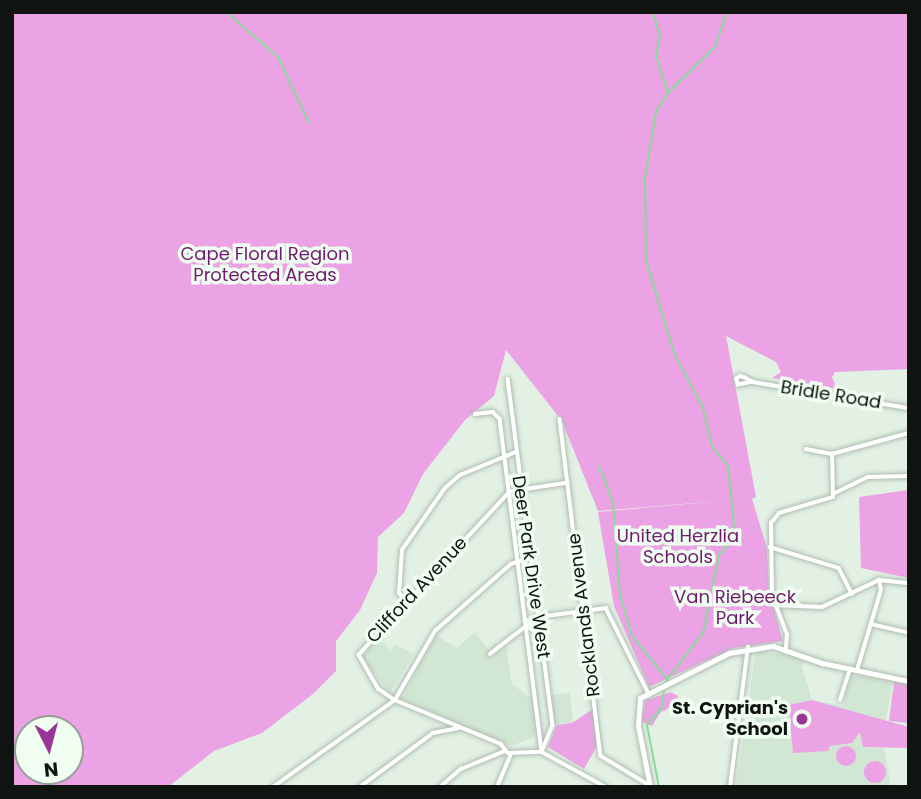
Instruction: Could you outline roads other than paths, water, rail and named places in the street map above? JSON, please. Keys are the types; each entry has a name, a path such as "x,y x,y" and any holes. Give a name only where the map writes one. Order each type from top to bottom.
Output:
{"street":[{"name":"Deer Park Drive West","path":"508,379 552,733"},
{"name":"Bridle Road","path":"753,382 909,408"},
{"path":"475,414 490,411 499,416 542,752"},
{"name":"Rocklands Avenue","path":"560,419 601,756 649,786"},
{"path":"806,449 832,454 909,433"},
{"path":"405,601 399,593 404,546 450,481 505,453 516,452"},
{"path":"832,454 835,493"},
{"path":"786,648 787,635 774,605 770,547 775,515 827,502 835,493 868,477 909,476"},
{"path":"510,492 568,483"},
{"name":"Clifford Avenue","path":"395,700 379,689 359,653 510,492"},
{"path":"770,547 839,568 852,594"},
{"path":"273,787 395,700 435,631 519,562 530,558"},
{"path":"774,605 822,607 879,580 909,583"},
{"path":"857,670 881,590 879,580"},
{"path":"490,654 538,617 606,608 648,692"},
{"path":"872,624 909,633"},
{"path":"730,787 748,647"},
{"path":"649,786 638,720 640,698 748,647 786,648 850,669 909,681"},
{"path":"840,701 850,669"},
{"path":"395,700 501,744 511,754 542,752 606,787"},
{"path":"360,787 433,733 464,729"},
{"path":"540,734 552,733"},
{"path":"542,752 552,733"},
{"path":"440,787 461,768 506,751"},
{"path":"497,787 511,754"}],"waterway":[{"path":"226,12 278,57 309,123"},
{"path":"653,12 660,36 656,56 668,92"},
{"path":"666,681 703,633 719,555 729,544 734,525 728,466 712,447 703,408 674,353 646,260 645,177 656,112 668,93 715,47 727,12"},
{"path":"599,466 613,502 620,595 632,636 666,678"},
{"path":"659,787 647,725 662,707 664,691"}],"place":[{"name":"St. Cyprian's School","path":"802,719"}],"park label":[{"name":"Cape Floral Region Protected Areas","path":"265,265"},
{"name":"United Herzlia Schools","path":"678,547"},
{"name":"Van Riebeeck Park","path":"735,608"}]}
